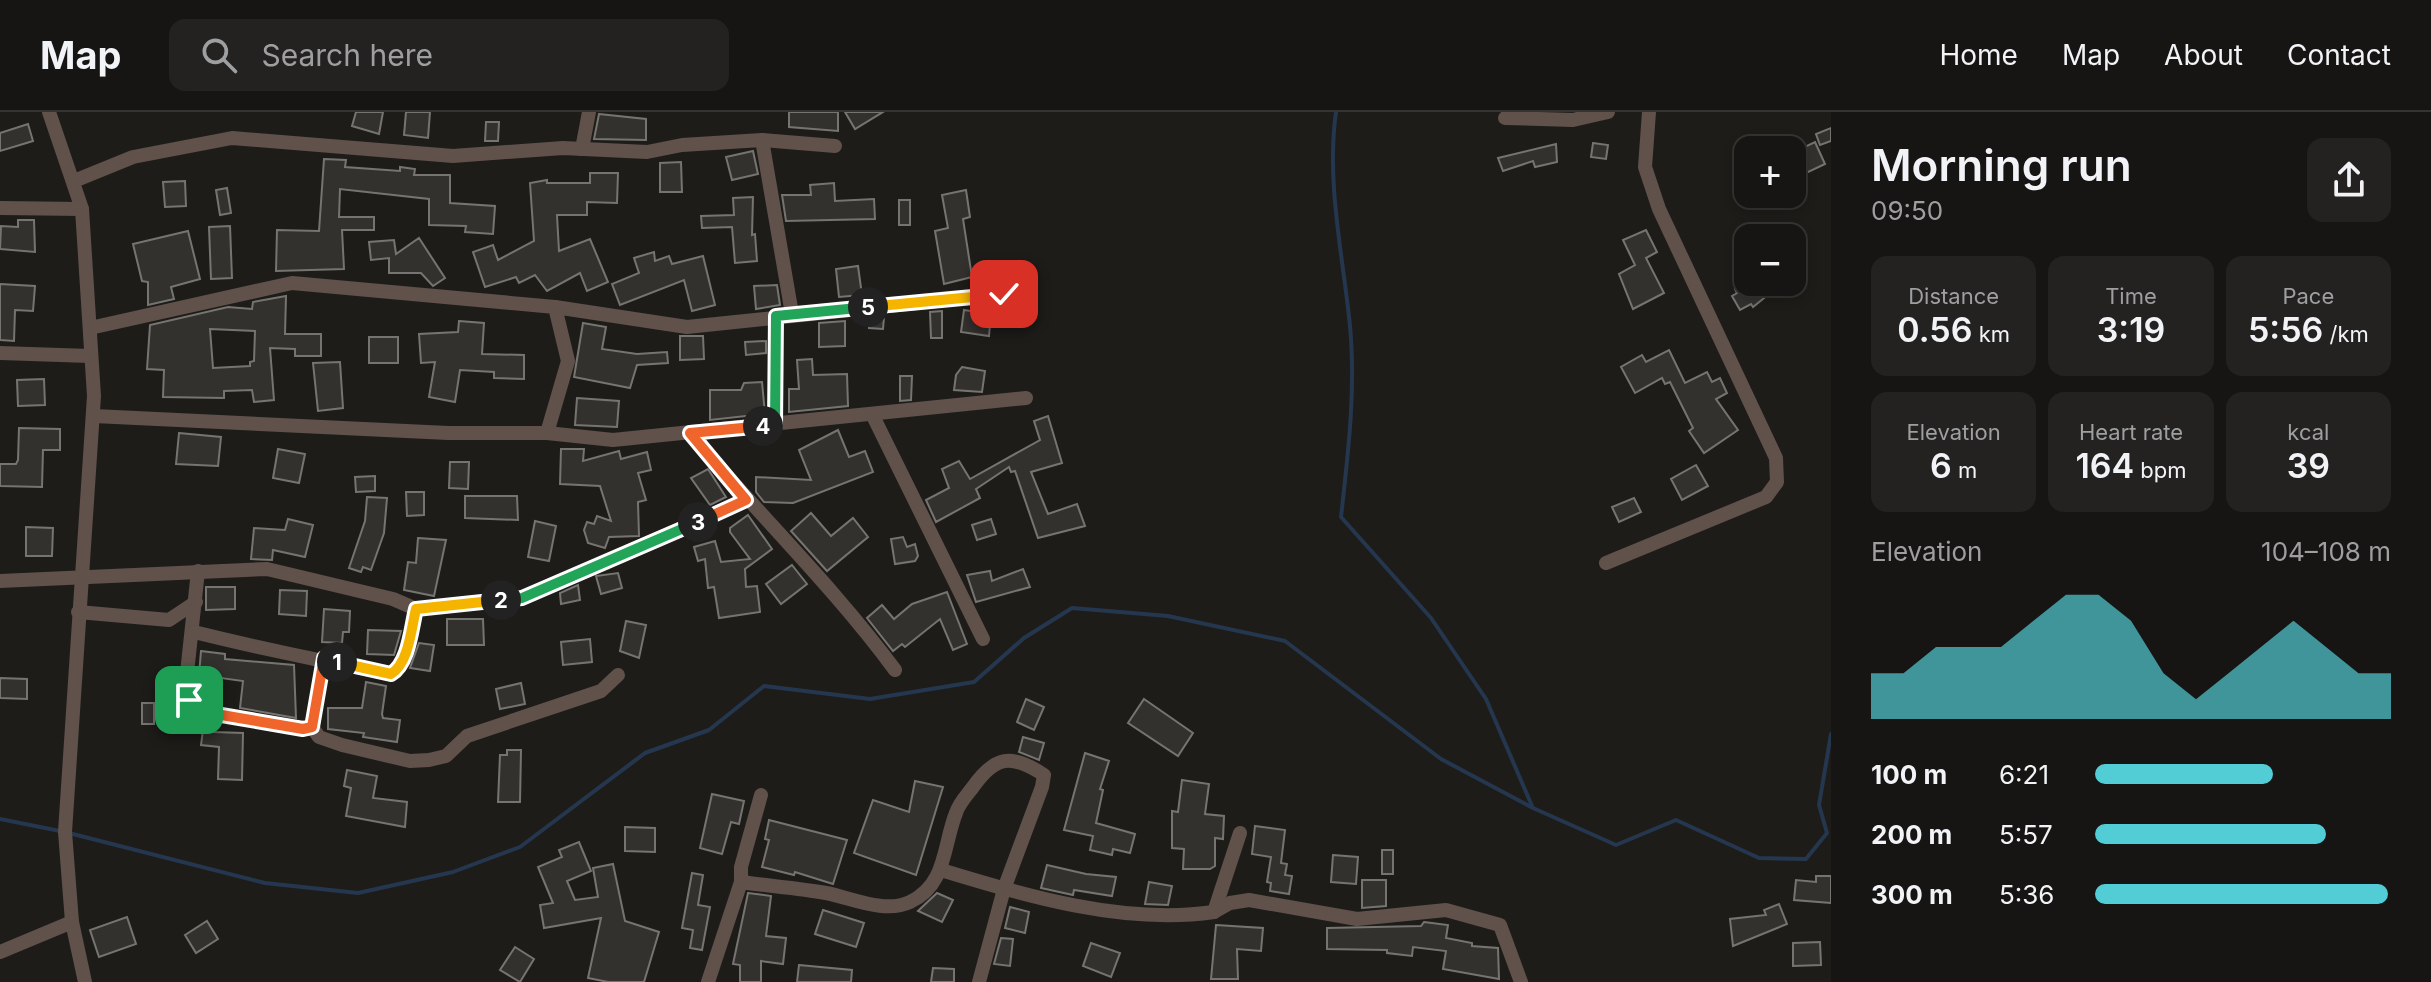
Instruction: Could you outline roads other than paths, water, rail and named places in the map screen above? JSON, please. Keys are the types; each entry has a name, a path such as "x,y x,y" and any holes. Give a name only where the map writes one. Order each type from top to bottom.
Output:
{"street":[{"path":"49,112 82,209 94,416 79,579 65,832 72,922 85,982"},
{"path":"582,149 589,112"},
{"path":"1505,118 1573,120 1608,112"},
{"path":"1606,563 1766,497 1777,482 1776,458 1705,300 1659,209 1645,167 1649,112"},
{"path":"74,181 133,157 232,138 453,156 582,149 636,152 682,145 762,140 835,146"},
{"path":"762,140 792,314"},
{"path":"0,208 82,209"},
{"path":"90,328 292,283 555,307 687,327 1004,294"},
{"path":"547,433 568,361 555,307"},
{"path":"775,425 776,316"},
{"path":"0,353 90,356"},
{"path":"94,416 448,433 547,433 613,440 873,416 1026,398"},
{"path":"873,416 983,639"},
{"path":"690,433 746,500 857,619 895,670"},
{"path":"0,581 267,569 393,599 416,609 522,598 746,500"},
{"path":"198,571 194,632 186,682 189,700 198,711 303,729 312,727"},
{"path":"78,612 169,620 196,602"},
{"path":"194,632 269,651 324,658 391,674 399,669 416,609"},
{"path":"324,658 312,727 319,737 410,761 446,756 467,736 601,691 618,675"},
{"path":"741,882 897,907 922,894 941,870 957,809 993,763 1008,759 1044,775 1004,889 979,982"},
{"path":"708,982 741,882 741,867 761,795"},
{"path":"1214,912 1240,833"},
{"path":"941,870 1004,889 1113,912 1214,912 1230,903 1249,900 1357,919 1446,910 1462,912 1500,925 1521,982"},
{"path":"0,952 72,922"}],"waterway":[{"path":"1336,112 1334,192 1350,326 1352,374 1341,517 1431,618 1486,699 1532,806"},
{"path":"0,819 65,832 265,883 358,893 453,872 520,847 645,753 709,730 764,686 870,699 974,682 1024,638 1072,608 1168,616 1285,641 1441,759 1533,808 1616,845 1676,820 1759,858 1806,859 1827,833 1819,805 1831,734"}]}
